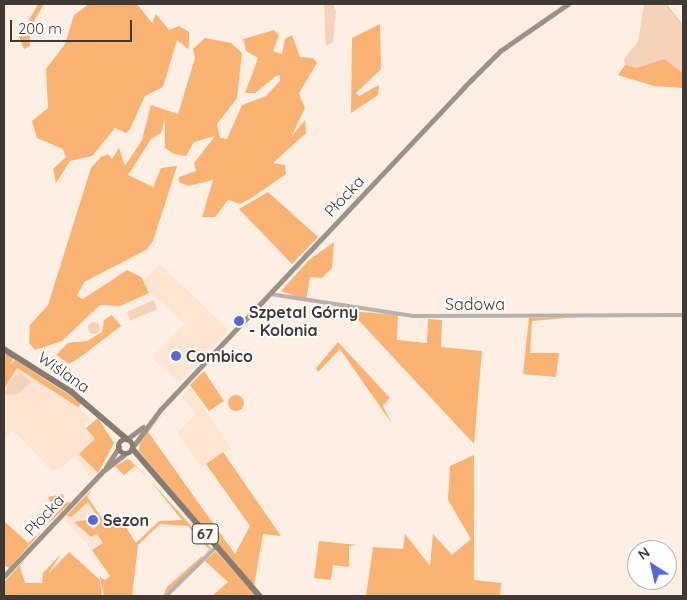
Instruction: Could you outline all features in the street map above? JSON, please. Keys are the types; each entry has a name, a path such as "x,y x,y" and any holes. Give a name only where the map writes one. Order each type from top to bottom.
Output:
{"main road":[{"name":"Płocka","path":"127,439 151,420 500,51 568,4"},
{"name":"Wiślana","path":"4,349 61,383 105,423 127,439"},
{"name":"Płocka","path":"134,447 151,420"},
{"name":"Wiślana","path":"105,423 119,446"},
{"path":"119,446 127,439"},
{"name":"67","path":"127,439 150,472 260,596"},
{"name":"Płocka","path":"103,471 119,446"},
{"name":"67","path":"119,446 125,454 150,472"},
{"path":"125,454 134,447"},
{"name":"Płocka","path":"4,576 103,471 125,454"}],"street":[{"name":"Sadowa","path":"270,294 421,316 683,315"},
{"path":"168,595 216,547"}],"shaded area":[{"path":"38,4 44,4 30,28 30,46 24,49 19,37"},
{"path":"89,4 137,4 152,23 156,14 169,30 179,26 189,32 189,45 188,49 177,40 163,87 145,96 130,129 126,133 115,128 92,156 70,161 56,183 53,169 66,157 63,149 37,138 32,121 48,108 46,69 65,44 74,15"},
{"path":"324,4 333,4 336,11 333,42 326,46"},
{"path":"644,4 665,4 683,25 683,73 664,59 637,68 625,65 624,59 638,42"},
{"path":"667,5 683,25 683,88 654,86 618,75"},
{"path":"380,24 381,69 356,93 359,96 379,85 378,95 351,113 352,38"},
{"path":"274,30 279,35 273,51 282,54 285,39 292,35 300,57 313,58 317,63 299,93 305,108 291,137 305,120 306,133 273,163 285,165 286,174 240,204 228,200 215,217 202,217 213,180 188,186 179,182 179,177 196,171 194,163 215,136 194,142 186,156 174,154 165,148 165,118 161,133 151,139 128,175 153,187 161,168 177,166 153,241 146,250 84,282 77,296 83,299 127,270 141,277 149,293 120,306 100,305 62,341 35,350 29,343 30,325 48,305 91,168 101,157 108,154 112,159 119,148 125,166 142,140 151,105 178,114 195,58 193,49 205,38 231,43 242,53 237,98 217,124 220,138 227,139 242,105 266,96 280,81 280,75 276,76 255,93 245,93 258,58 246,51 243,39"},
{"path":"268,192 318,237 292,264 239,209"},
{"path":"334,242 332,268 322,278 310,277 306,300 281,291 309,260"},
{"path":"160,264 229,330 179,382 152,358 184,324 141,283"},
{"path":"154,300 157,309 130,321 127,312"},
{"path":"350,311 398,315 397,340 427,343 428,319 442,320 441,347 482,351 474,444"},
{"path":"112,315 121,326 79,358 69,364 56,355 68,343 87,341 102,332 104,320"},
{"path":"578,317 532,321 530,353 559,353 556,377 523,374 529,318"},
{"path":"94,322 100,328 94,334 88,328"},
{"path":"338,342 390,398 383,406 392,424 340,349 318,372 316,368"},
{"path":"4,353 13,358 10,365 15,360 82,403 78,407 17,368 4,389"},
{"path":"17,368 72,400 90,419 84,426 96,439 79,454 96,472 91,478 75,456 59,470 51,470 13,430 4,438 4,389"},
{"path":"204,371 224,401 209,411 190,385"},
{"path":"20,372 31,382 18,394 4,395 9,381"},
{"path":"190,388 230,447 201,467 177,433 196,414 182,396"},
{"path":"233,395 239,395 244,400 242,409 233,411 228,406 228,400"},
{"path":"170,407 148,432 235,554 250,526 206,464 223,452 281,536 263,534 254,586 139,451 140,441"},
{"path":"98,418 114,443 98,473 79,454 95,439 86,428"},
{"path":"474,455 474,580 501,583 500,596 366,596 373,547 403,549 405,534 430,566 433,534 452,555 471,539 448,500 450,466"},
{"path":"128,459 148,478 135,466 124,475 115,466"},
{"path":"149,479 211,548 206,553 209,549 188,526 160,524 138,545 132,596 104,596 100,577 105,580 110,576 92,550 103,543 97,534 91,537 74,522 86,520 93,529 101,522 88,502 71,517 66,516 94,487 87,496 105,523 118,515 136,543 159,521 182,520"},
{"path":"63,494 65,503 71,502 44,528 62,507 51,504 48,497"},
{"path":"86,496 105,523 103,543 92,550 64,519"},
{"path":"4,521 28,543 42,531 9,568 4,565"},
{"path":"319,541 357,545 349,546 349,567 333,565 331,580 314,578"},
{"path":"216,551 256,596 212,596 228,582 205,561"},
{"path":"69,552 100,580 102,596 4,596 4,582 28,556 20,566 25,583 42,583 43,573 61,554 48,574"},
{"path":"202,556 203,558 163,596 167,587"}],"place":[{"name":"Szpetal Górny - Kolonia","path":"239,321"},
{"name":"Combico","path":"176,356"},
{"name":"Sezon","path":"93,520"}]}
